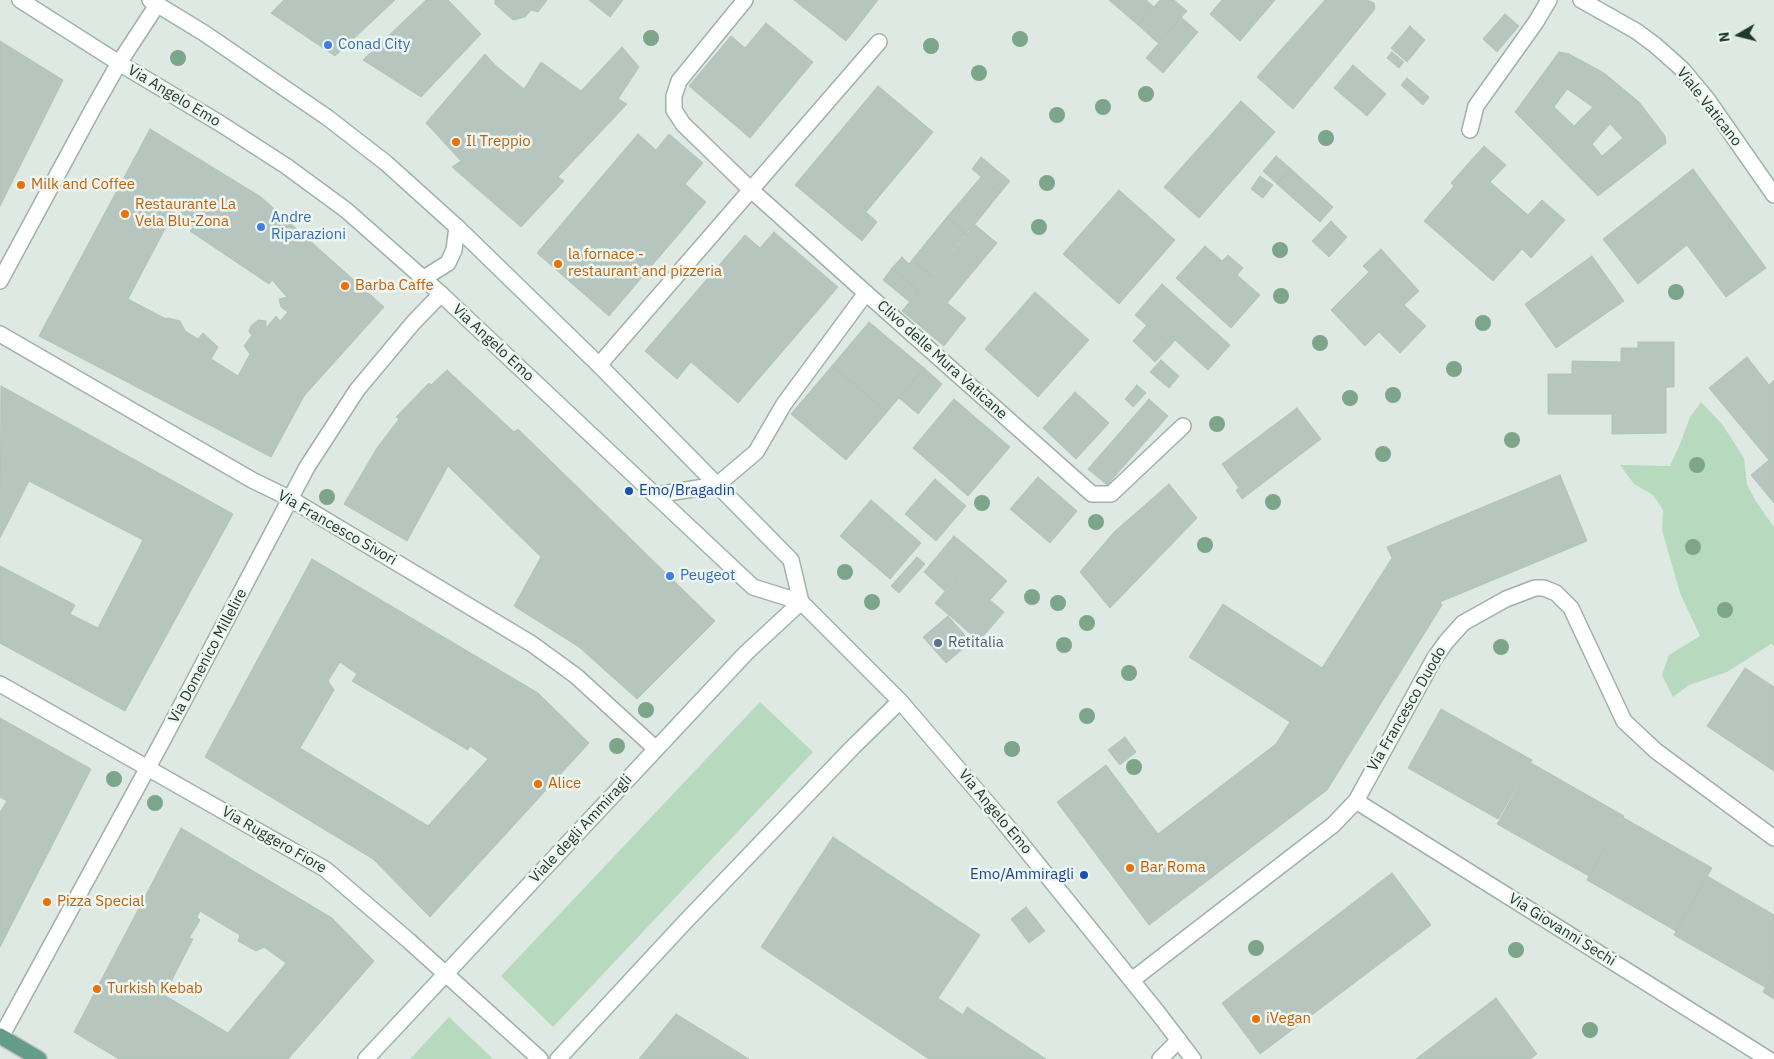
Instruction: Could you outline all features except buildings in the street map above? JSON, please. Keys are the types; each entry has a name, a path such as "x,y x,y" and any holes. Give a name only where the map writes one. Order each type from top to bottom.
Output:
{"main road":[{"path":"1,1037 39,1059"}],"street":[{"name":"Via Angelo Emo","path":"20,0 119,63 221,124 286,166 346,210 424,278 753,587 801,602 900,701 1002,820 1132,980 1193,1059"},
{"path":"745,0 679,81 674,96 674,110 683,124 750,189 866,293"},
{"path":"1470,130 1476,106 1536,22 1549,0"},
{"name":"Viale Vaticano","path":"1581,0 1636,31 1655,44 1682,69 1707,99 1774,196"},
{"path":"0,280 153,2 204,33 328,118 386,163 458,226 792,560 801,602"},
{"path":"599,365 879,42"},
{"path":"424,278 448,263 454,250 458,226"},
{"name":"Clivo delle Mura Vaticane","path":"717,485 756,452 784,404 866,293 1092,494 1111,494 1183,426"},
{"name":"Via Domenico Millelire","path":"1,1037 148,767 274,531 289,498 319,447 357,390 410,326 441,294"},
{"name":"Via Francesco Sivori","path":"0,334 252,480 289,498 532,644 576,676 656,749"},
{"path":"655,495 717,485"},
{"name":"Via Francesco Duodo","path":"1132,980 1333,825 1356,801 1434,659 1446,642 1463,623 1506,599 1536,588 1544,588 1556,593 1571,608 1624,721 1656,751 1774,838"},
{"name":"Viale degli Ammiragli","path":"366,1059 746,653 801,602"},
{"name":"Via Ruggero Fiore","path":"0,684 325,868 540,1059"},
{"path":"558,1059 685,922 853,747 900,701"},
{"name":"Via Giovanni Sechi","path":"1356,801 1768,1059"},
{"path":"1160,1059 1179,1040"}],"green space":[{"path":"1701,402 1722,424 1744,458 1747,484 1755,500 1774,527 1774,646 1771,644 1727,672 1689,685 1673,697 1662,675 1669,655 1700,636 1680,593 1662,530 1663,510 1653,495 1634,484 1620,465 1670,466 1690,417"},
{"path":"760,702 813,752 553,1027 501,976"},
{"path":"449,1017 493,1059 410,1059"}],"place":[{"name":"Conad City","path":"328,45"},
{"name":"Il Treppio","path":"456,142"},
{"name":"Milk and Coffee","path":"21,185"},
{"name":"Restaurante La Vela Blu-Zona","path":"125,214"},
{"name":"Andre Riparazioni","path":"261,227"},
{"name":"la fornace - restaurant and pizzeria","path":"558,264"},
{"name":"Barba Caffe","path":"345,286"},
{"name":"Emo/Bragadin","path":"629,491"},
{"name":"Peugeot","path":"670,576"},
{"name":"Retitalia","path":"938,643"},
{"name":"Alice","path":"538,784"},
{"name":"Bar Roma","path":"1130,868"},
{"name":"Emo/Ammiragli","path":"1084,875"},
{"name":"Pizza Special","path":"47,902"},
{"name":"Turkish Kebab","path":"97,989"},
{"name":"iVegan","path":"1256,1019"}]}
